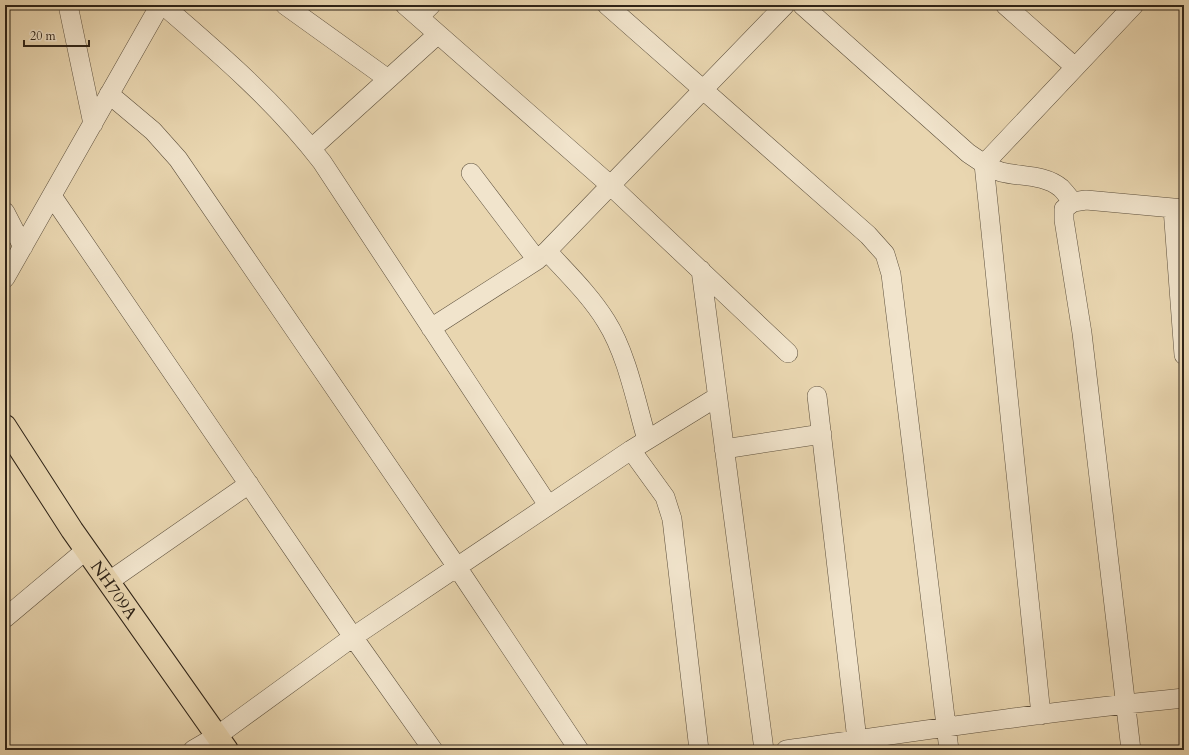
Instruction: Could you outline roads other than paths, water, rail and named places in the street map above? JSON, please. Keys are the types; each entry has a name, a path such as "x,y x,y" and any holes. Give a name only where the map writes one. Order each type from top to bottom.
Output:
{"highway":[{"name":"NH709A","path":"5,426 86,550 222,743"}],"street":[{"path":"68,5 93,124"},
{"path":"5,278 160,5"},
{"path":"164,5 241,74 280,112 312,148 548,505"},
{"path":"284,5 388,79"},
{"path":"405,5 425,11 438,34 610,185 788,353"},
{"path":"607,5 868,235 885,254 891,274 949,750"},
{"path":"431,328 542,255 785,5"},
{"path":"802,5 968,153 984,164 1000,171 1042,178 1052,182 1073,202"},
{"path":"1005,5 1076,66"},
{"path":"1041,714 984,164 1134,5"},
{"path":"312,148 438,34"},
{"path":"109,94 153,131 178,160 457,567 579,750"},
{"path":"471,173 542,255 596,306 607,322 625,362 647,440"},
{"path":"52,196 353,637 433,750"},
{"path":"1131,750 1082,333 1064,220 1064,209 1073,202 1086,200 1179,208 1184,355"},
{"path":"5,212 23,247"},
{"path":"701,270 764,750"},
{"path":"817,396 857,740"},
{"path":"193,750 222,743 353,637 630,450 717,397"},
{"path":"724,449 822,434"},
{"path":"630,450 665,497 672,519 675,534 699,750"},
{"path":"108,582 249,484"},
{"path":"5,618 86,550"},
{"path":"786,750 1041,714 1126,703 1184,698"}]}
